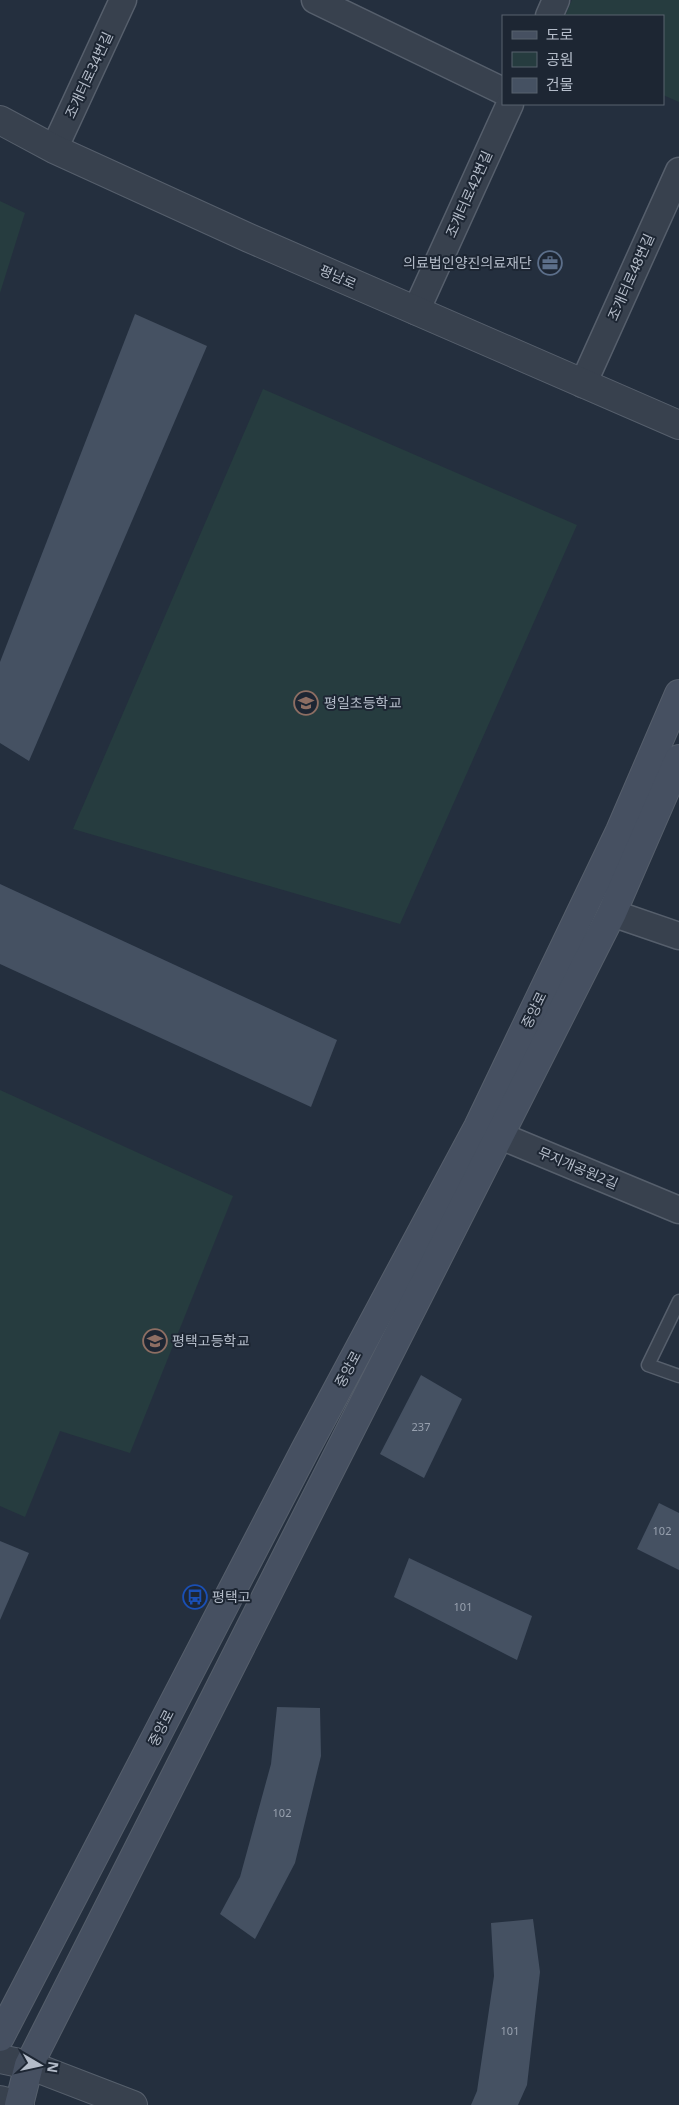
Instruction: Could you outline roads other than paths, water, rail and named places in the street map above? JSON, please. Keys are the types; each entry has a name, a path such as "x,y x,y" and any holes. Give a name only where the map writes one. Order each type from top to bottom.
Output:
{"main road":[{"name":"중앙로","path":"20,2105 29,2065 489,1131 679,694"},
{"name":"중앙로","path":"0,2037 301,1459 612,913 679,759"}],"street":[{"name":"조개터로34번길","path":"54,149 123,0"},
{"path":"548,15 556,0"},
{"path":"328,3 502,90"},
{"name":"조개터로42번길","path":"416,311 510,105"},
{"name":"평남로","path":"0,120 54,149 249,238 679,425"},
{"name":"조개터로48번길","path":"583,384 679,171"},
{"path":"612,913 679,936"},
{"name":"무지개공원2길","path":"489,1131 679,1210"},
{"path":"0,2059 29,2065 133,2105"},
{"path":"0,2100 20,2105"}],"lane":[{"path":"679,1301 648,1365 679,1376"}],"place":[{"name":"의료법인양진의료재단","path":"550,263"},
{"name":"평일초등학교","path":"306,703"},
{"name":"평택고등학교","path":"155,1341"},
{"name":"평택고","path":"195,1597"}]}
